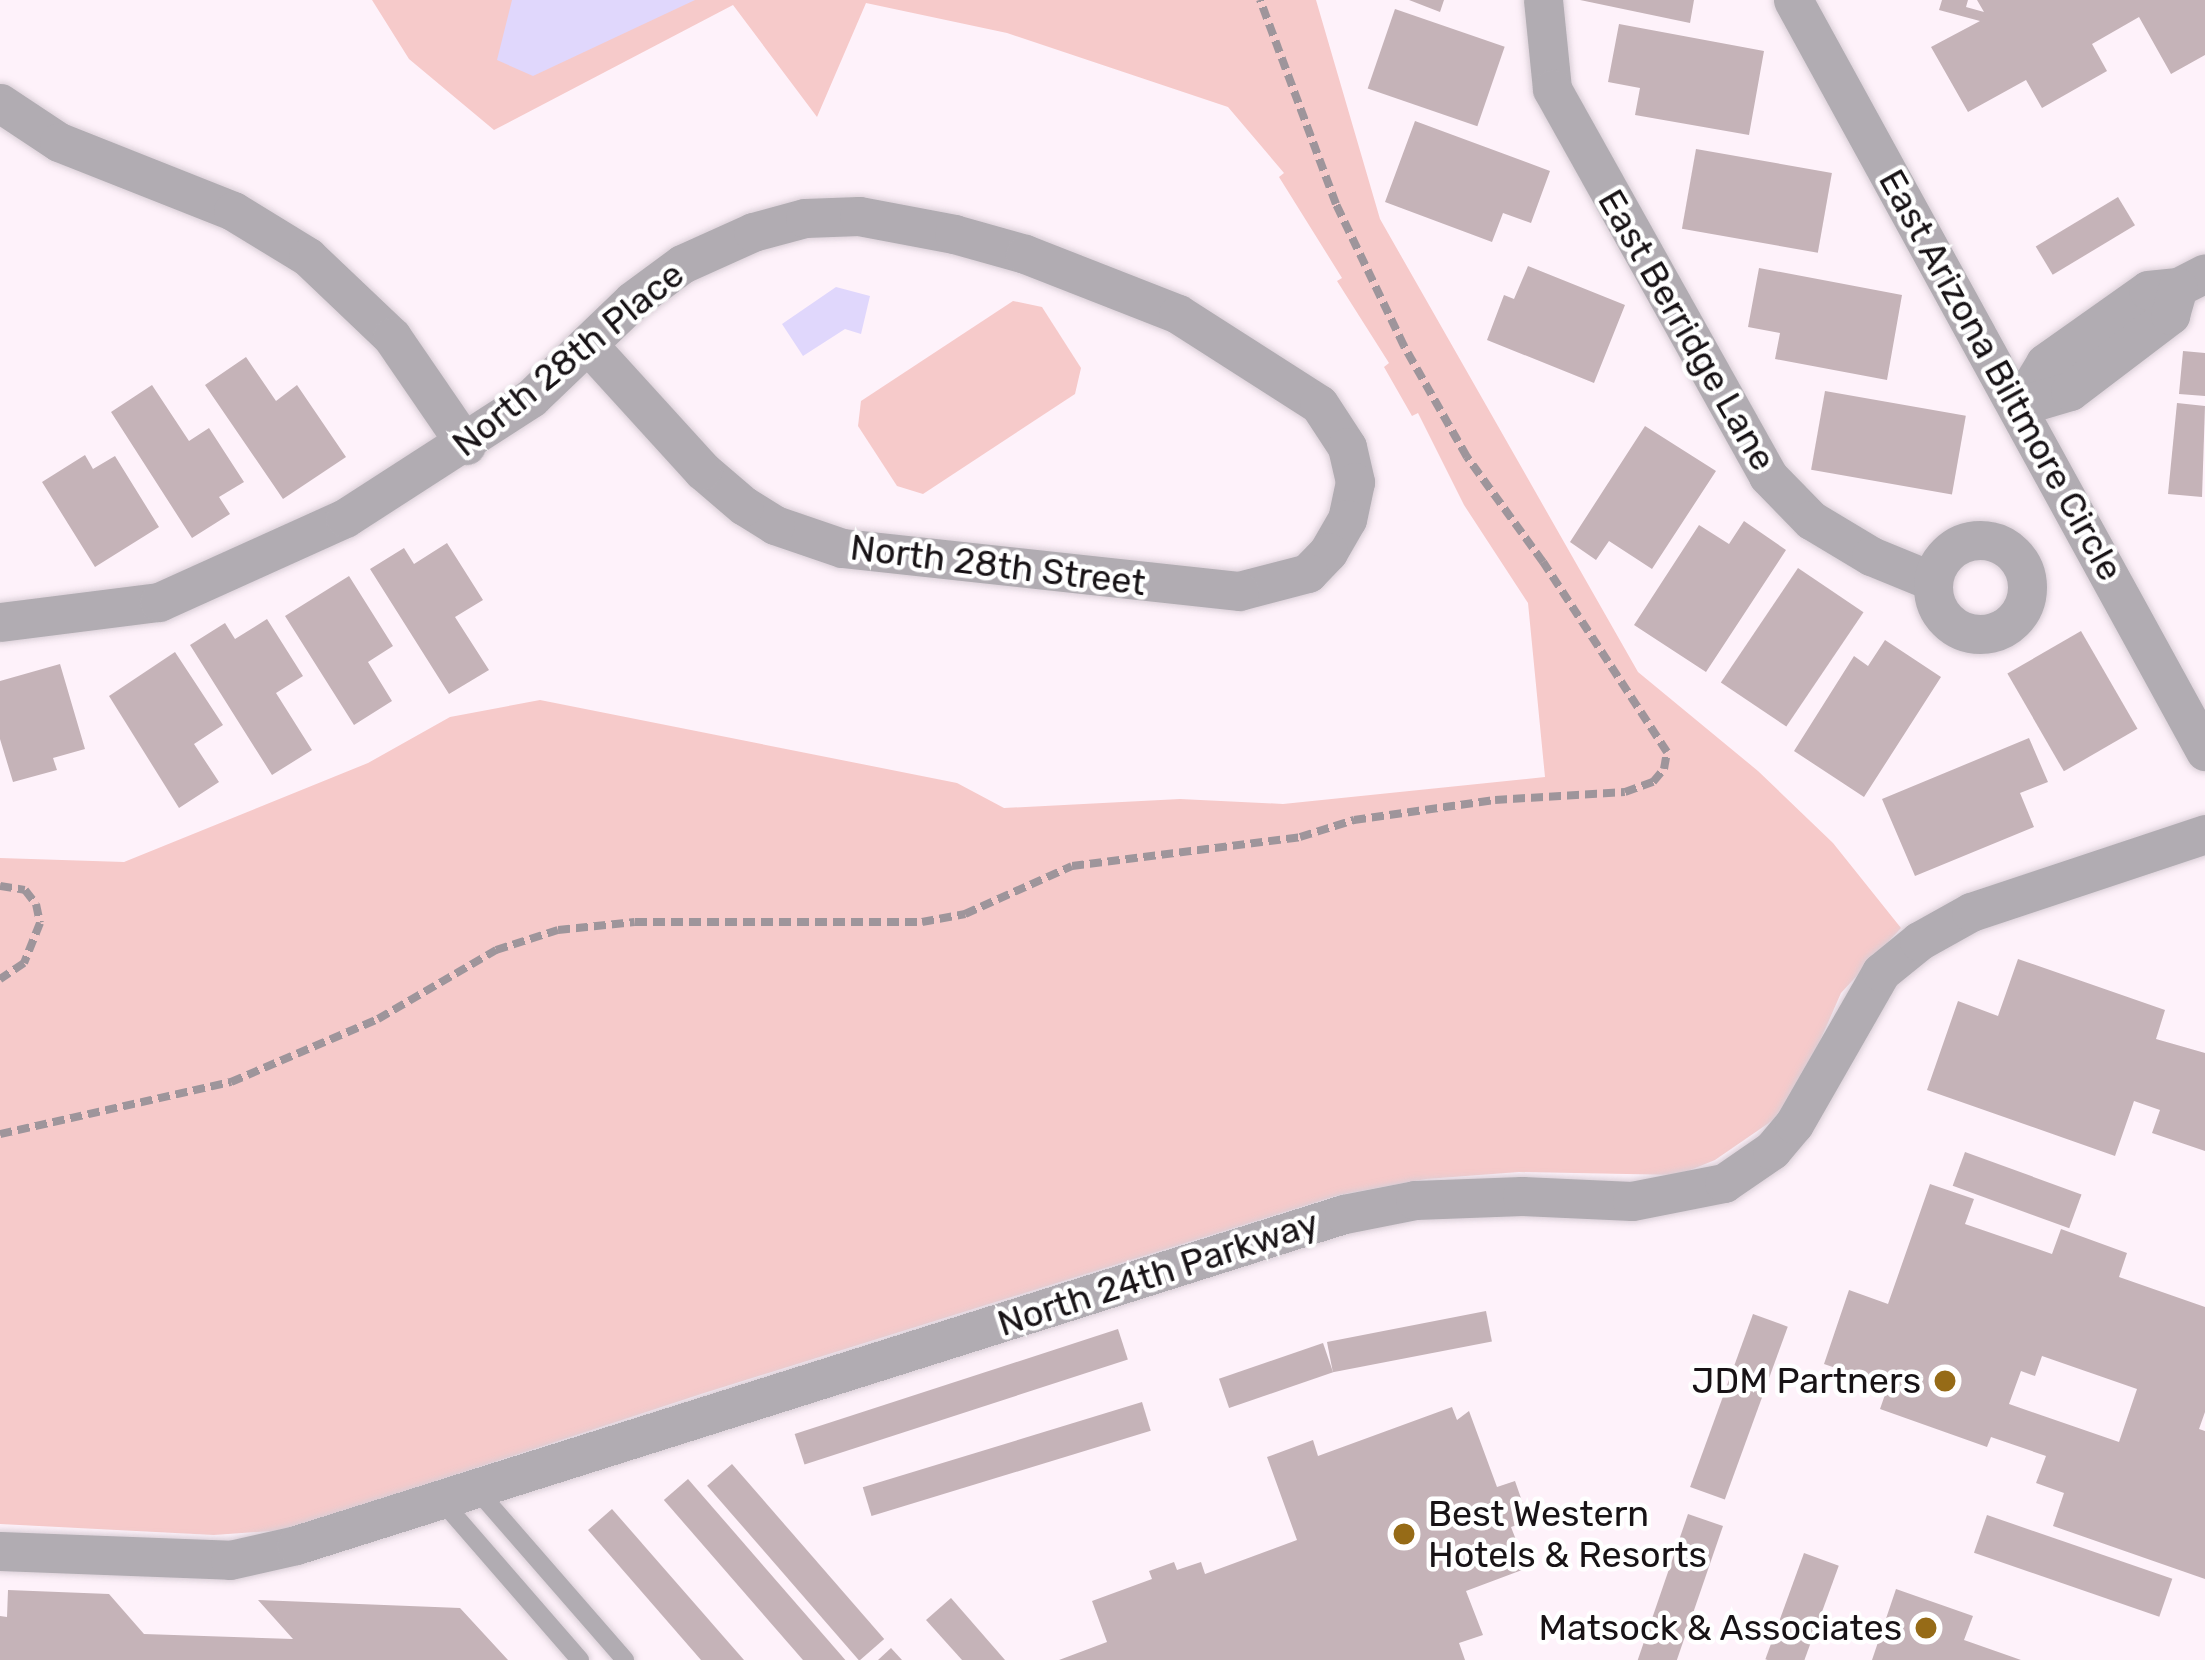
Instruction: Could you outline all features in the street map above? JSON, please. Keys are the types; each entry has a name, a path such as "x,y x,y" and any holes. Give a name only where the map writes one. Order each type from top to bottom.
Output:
{"street":[{"name":"East Berridge Lane","path":"1543,0 1552,89 1768,476 1811,520 1870,556 1932,581"},
{"name":"East Arizona Biltmore Circle","path":"1792,0 2205,752"},
{"path":"0,103 59,142 233,211 308,257 392,337 466,445"},
{"name":"North 28th Place","path":"0,622 159,602 345,518 466,445 531,398 632,302 682,264 753,232 805,218 859,216 989,244 1178,314 1319,404 1347,447 1355,482 1347,519 1328,552"},
{"path":"2019,406 2069,391 2170,315 2191,280"},
{"name":"North 28th Street","path":"589,346 702,470 744,506 775,525 842,548 1239,591 1307,573 1328,552"},
{"name":"North 24th Parkway","path":"0,1551 230,1560 459,1495 1344,1214 1415,1200 1522,1196 1632,1201 1724,1183 1772,1150 1794,1124 1881,972 1919,941 1971,912 2034,888 2205,834"}],"lane":[{"path":"459,1495 580,1660"},
{"path":"459,1495 625,1660"}],"path":[{"path":"0,1134 231,1082 378,1019 496,950 558,930 635,922 922,922 965,914 1072,866 1300,836 1354,820 1496,800 1625,792 1652,782 1664,769 1667,752 1543,562 1467,457 1404,346 1336,204 1260,0"},
{"path":"0,886 25,890 36,904 40,923 23,963 0,979"}],"shaded area":[{"path":"372,0 1316,0 1380,219 1638,672 1758,771 1833,843 1901,928 1841,993 1801,1084 1779,1116 1715,1160 1678,1175 1519,1172 1426,1179 1339,1195 701,1394 287,1530 214,1535 0,1524 0,858 124,862 368,763 450,717 540,700 957,783 1004,808 1180,799 1283,804 1545,777 1528,603 1464,505 1418,413 1412,416 1384,367 1389,363 1279,177 1284,173 1228,107 1007,33 866,3 817,117 733,5 494,130 409,59"},
{"path":"512,0 695,0 533,76 497,60"},
{"path":"836,287 870,296 861,334 845,329 803,356 782,324"},
{"path":"1013,301 1042,307 1081,368 1075,394 923,494 897,486 858,426 861,401"}],"building":[{"path":"1409,0 1444,0 1440,12"},
{"path":"1580,0 1694,0 1690,23"},
{"path":"1942,0 1968,0 1966,7 1984,12 1977,0 2205,0 2205,55 2171,74 2139,17 2092,44 2107,71 2042,108 2026,80 1968,112 1931,47 1980,21 1939,10"},
{"path":"1395,9 1505,47 1477,126 1368,88"},
{"path":"1619,24 1764,51 1749,135 1635,115 1640,88 1608,82"},
{"path":"1415,121 1550,171 1531,223 1503,213 1492,242 1385,202"},
{"path":"1696,149 1832,173 1818,253 1682,229"},
{"path":"2118,197 2135,225 2053,275 2036,246"},
{"path":"1528,266 1625,305 1594,383 1487,340 1504,295 1514,299"},
{"path":"1759,268 1902,295 1887,380 1775,359 1780,333 1748,327"},
{"path":"2183,351 2205,353 2205,396 2179,394"},
{"path":"246,357 276,401 297,385 346,457 283,499 205,385"},
{"path":"152,385 189,441 209,428 244,482 219,497 230,514 192,538 111,412"},
{"path":"1825,391 1966,416 1952,495 1811,470"},
{"path":"2177,403 2205,406 2202,497 2168,494"},
{"path":"1645,426 1716,471 1652,569 1609,541 1596,560 1570,542"},
{"path":"85,455 93,469 115,456 159,527 95,567 42,482"},
{"path":"1744,521 1786,550 1706,672 1634,625 1699,525 1729,544"},
{"path":"447,543 483,600 455,617 489,670 449,694 370,569 404,548 414,564"},
{"path":"1798,568 1863,612 1786,727 1721,682"},
{"path":"349,576 393,646 368,662 392,701 354,725 285,616"},
{"path":"267,619 303,676 276,693 312,750 272,775 190,645 225,623 235,639"},
{"path":"2081,631 2138,729 2064,771 2007,674"},
{"path":"1885,640 1941,677 1864,797 1794,751 1854,656 1868,666"},
{"path":"175,652 223,725 194,744 219,782 179,808 109,696"},
{"path":"60,664 85,749 53,758 57,770 13,782 0,739 0,681"},
{"path":"2029,738 2048,782 2020,793 2034,827 1915,876 1882,799"},
{"path":"2018,959 2165,1010 2156,1039 2205,1053 2205,1151 2152,1133 2160,1110 2134,1101 2115,1156 1927,1090 1958,1001 1998,1016"},
{"path":"1965,1152 2082,1194 2069,1228 1953,1186"},
{"name":"JDM Partners","path":"1930,1184 1974,1199 1965,1224 2052,1254 2061,1229 2127,1253 2119,1277 2205,1307 2205,1412 2199,1429 2205,1431 2205,1579 2053,1526 2064,1493 2036,1483 2046,1456 1991,1437 1987,1447 1880,1409 1888,1386 1824,1364 1849,1290 1888,1304","holes":["2042,1356 2137,1389 2119,1442 2009,1404 2021,1371 2035,1376"]},
{"path":"1486,1311 1492,1341 1333,1372 1327,1342"},
{"path":"1753,1314 1788,1327 1725,1500 1690,1487"},
{"path":"1118,1329 1128,1359 805,1464 795,1434"},
{"path":"1323,1343 1333,1372 1229,1408 1219,1379"},
{"path":"1142,1402 1151,1431 872,1516 863,1487"},
{"name":"Best Western Hotels & Resorts","path":"1452,1407 1457,1420 1469,1411 1497,1487 1515,1481 1529,1521 1511,1527 1527,1568 1466,1591 1483,1635 1459,1643 1465,1660 1059,1660 1107,1642 1092,1601 1152,1579 1149,1571 1174,1562 1177,1570 1201,1562 1205,1574 1297,1540 1267,1457 1313,1440 1318,1456"},
{"path":"732,1464 884,1639 859,1660 707,1486"},
{"path":"688,1479 845,1660 803,1660 664,1500"},
{"path":"612,1509 744,1660 701,1660 588,1530"},
{"path":"1688,1514 1723,1526 1677,1660 1638,1660"},
{"path":"1987,1515 2172,1579 2159,1617 1974,1553"},
{"path":"1804,1553 1839,1566 1804,1660 1765,1659"},
{"name":"Matsock & Associates","path":"1896,1589 1973,1616 1964,1640 2021,1660 1872,1660"},
{"path":"8,1590 109,1594 144,1634 293,1639 258,1600 460,1608 508,1660 0,1660 0,1616 7,1617"},
{"path":"951,1598 1005,1660 962,1660 926,1620"},
{"path":"891,1648 902,1660 878,1660"}],"place":[{"name":"JDM Partners","path":"1945,1381"},
{"name":"Best Western Hotels & Resorts","path":"1404,1534"},
{"name":"Matsock & Associates","path":"1926,1628"}]}
